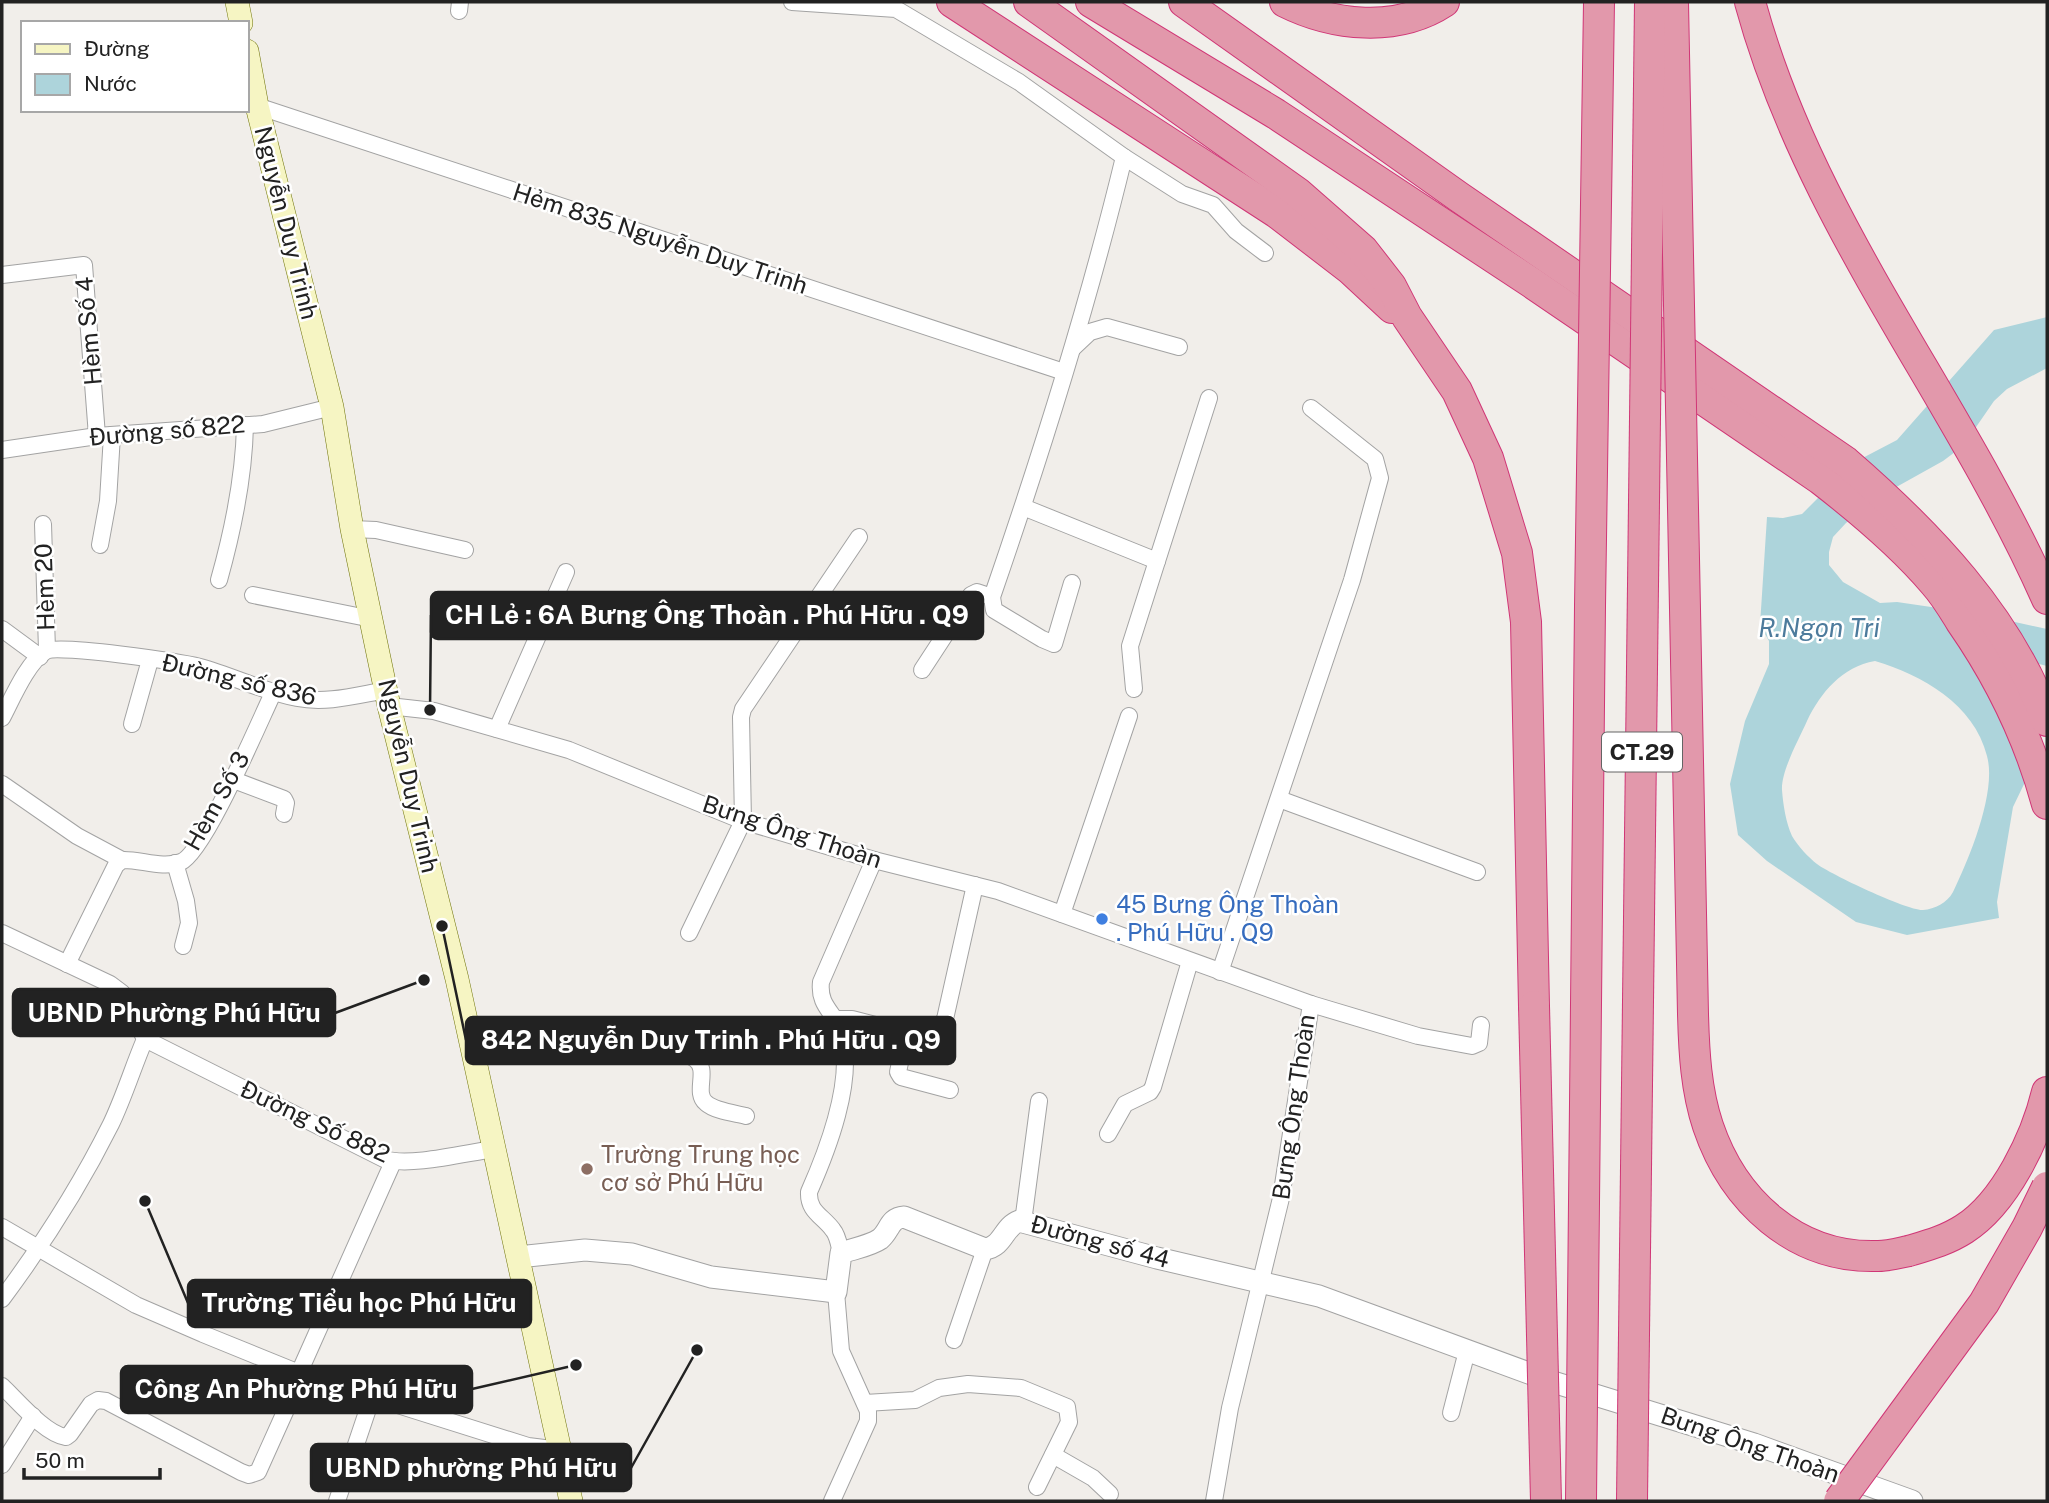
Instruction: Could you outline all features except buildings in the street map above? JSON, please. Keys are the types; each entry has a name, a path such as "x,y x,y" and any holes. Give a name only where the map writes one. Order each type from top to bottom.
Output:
{"highway":[{"path":"952,2 1277,213 1350,269 1385,303 1407,317"},
{"path":"1029,2 1298,193 1363,250 1391,286 1407,317 1457,391 1488,458 1517,553 1526,622 1546,1501"},
{"path":"1091,2 1299,129 1820,479 1925,535 1970,588 2012,646 2047,721"},
{"path":"1184,2 1470,205 1846,462 1974,640 2019,723 2047,804"},
{"path":"1285,2 1330,19 1366,24 1399,20 1444,2"},
{"name":"CT.29","path":"1581,1501 1599,2"},
{"name":"CT.29","path":"1632,1501 1650,2"},
{"path":"1673,2 1693,1014 1699,1087 1708,1125 1726,1167 1751,1203 1777,1226 1808,1243 1842,1252 1877,1256 1940,1242 1967,1227 2012,1176 2029,1143 2047,1092"},
{"path":"1750,2 1760,41 1791,123 1822,191 2026,551 2047,600"},
{"path":"1839,1501 1984,1303 2047,1187"}],"main road":[{"path":"237,2 241,21"},
{"name":"Nguyễn Duy Trinh","path":"248,56 257,106 332,407 352,529 388,698 519,1257 570,1501"}],"street":[{"path":"792,2 895,9 1019,82 1124,157 1182,194 1213,205 1236,231 1265,253"},
{"name":"Hẻm 835 Nguyễn Duy Trinh","path":"257,106 1064,372"},
{"path":"1072,583 1054,643 1042,639 995,610 992,597 1099,263 1124,157"},
{"name":"Hèm Số 4","path":"2,275 84,265 105,435"},
{"path":"1071,350 1090,332 1107,327 1179,347"},
{"path":"1134,690 1130,646 1209,398"},
{"name":"Đường số 822","path":"2,450 105,435 262,424 332,407"},
{"path":"1220,972 1353,580 1380,478 1375,458 1311,408"},
{"path":"219,580 245,455 245,425"},
{"path":"100,545 108,501 105,435"},
{"path":"1023,507 1157,561"},
{"name":"Hèm 20","path":"43,524 44,654"},
{"path":"352,529 376,530 465,550"},
{"path":"689,933 743,821 743,709 859,537"},
{"path":"497,729 566,572"},
{"path":"922,670 971,595 977,592 992,597"},
{"path":"253,595 372,619"},
{"path":"2,629 44,654 32,665 2,718"},
{"name":"Đường số 836","path":"44,654 61,649 114,653 198,667 295,698 322,701 388,698"},
{"path":"132,724 150,660"},
{"name":"Hèm Số 3","path":"121,860 175,863 185,860 200,840 274,691"},
{"name":"Bưng Ông Thoàn","path":"388,698 569,750 743,821 874,860 998,891 1311,1004 1281,1198 1262,1282 1319,1296 1553,1382 1754,1444 1912,1501"},
{"path":"1062,914 1129,716"},
{"path":"231,779 284,799 284,814"},
{"path":"2,784 77,836 121,860 116,865 67,964"},
{"path":"1279,799 1477,872"},
{"path":"832,1501 867,1421 868,1411 841,1351 836,1292 841,1253 834,1231 812,1210 808,1201 829,1142 846,1074 843,1038 821,1000 821,982 874,860"},
{"path":"175,863 189,923 183,946"},
{"path":"834,1019 852,1019 930,1039 945,1019 975,885"},
{"path":"2,1299 38,1250 75,1191 111,1123 145,1039 122,993 110,984 4,938"},
{"path":"1108,1133 1125,1104 1150,1092 1153,1087 1190,961"},
{"path":"1311,1004 1418,1036 1472,1046 1479,1043 1481,1026"},
{"path":"470,1041 579,1034 637,1036 684,1052 699,1062 702,1071 701,1096 704,1102 746,1116"},
{"path":"906,1034 898,1072 901,1077 950,1090"},
{"name":"Đường Số 882","path":"145,1039 393,1162 494,1149"},
{"path":"1023,1222 1039,1101"},
{"path":"2,1386 33,1416 59,1436 71,1434 91,1404 98,1400 106,1401 249,1475 258,1472 393,1162"},
{"path":"841,1253 879,1240 894,1220 904,1217 985,1249 954,1340"},
{"name":"Đường số 44","path":"985,1249 1000,1242 1014,1222 1023,1222 1157,1258 1262,1282"},
{"path":"2,1227 136,1305 299,1373 528,1446 560,1450"},
{"path":"519,1257 585,1250 632,1254 711,1277 836,1292"},
{"path":"1214,1501 1230,1408 1262,1282"},
{"path":"1451,1413 1467,1351"},
{"path":"865,1403 915,1399 953,1385 1021,1388 1067,1406 1069,1422 1037,1487"},
{"path":"337,1501 372,1397"},
{"path":"2,1465 33,1416"},
{"path":"1053,1455 1093,1478 1110,1494"}],"water":[{"name":"R.Ngọn Tri","path":"2047,317 2047,368 2007,389 1994,401 1963,446 1943,461 1882,495 1846,523 1833,537 1829,552 1829,565 1843,582 1880,603 1897,602 1979,614 2047,629 2047,666 2039,664 2030,669 2026,780 2013,807 1997,902 1999,918 1907,935 1856,922 1767,861 1738,835 1730,784 1745,721 1769,664 1769,641 1760,625 1767,517 1783,518 1802,514 1853,463 1897,440 1994,330","holes":["1875,661 1893,667 1944,694 1971,721 1987,756 1989,771 1980,825 1953,892 1940,905 1923,910 1902,905 1869,891 1817,864 1792,836 1783,801 1782,782 1787,765 1807,721 1826,691 1843,675 1863,664"]}],"place":[{"name":"CH Lẻ : 6A Bưng Ông Thoàn . Phú Hữu . Q9","path":"430,710"},
{"name":"45 Bưng Ông Thoàn . Phú Hữu . Q9","path":"1102,919"},
{"name":"842 Nguyễn Duy Trinh . Phú Hữu . Q9","path":"442,926"},
{"name":"UBND Phường Phú Hữu","path":"424,980"},
{"name":"Trường Trung học cơ sở Phú Hữu","path":"587,1169"},
{"name":"Trường Tiểu học Phú Hữu","path":"145,1201"},
{"name":"UBND phường Phú Hữu","path":"697,1350"},
{"name":"Công An Phường Phú Hữu","path":"576,1365"}]}
